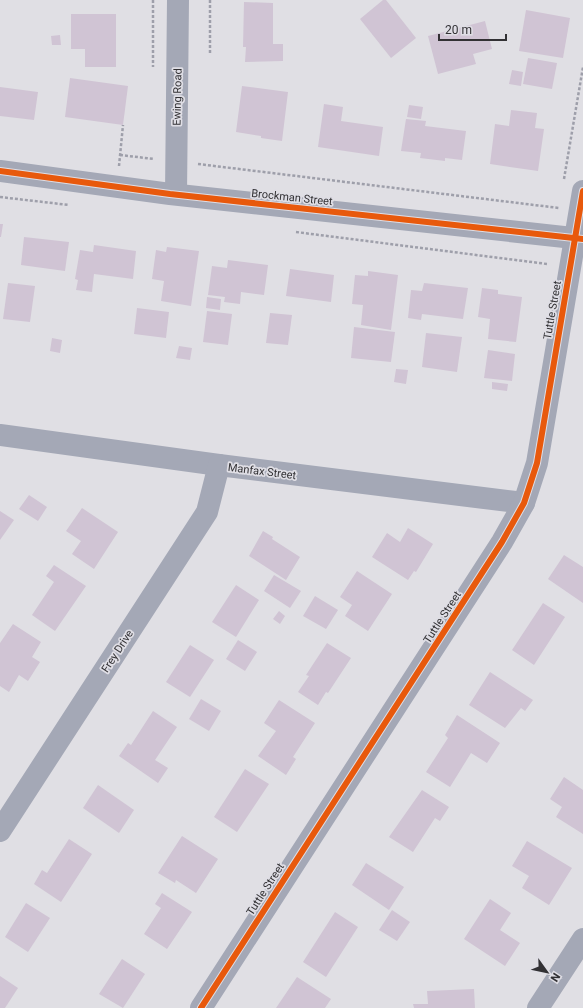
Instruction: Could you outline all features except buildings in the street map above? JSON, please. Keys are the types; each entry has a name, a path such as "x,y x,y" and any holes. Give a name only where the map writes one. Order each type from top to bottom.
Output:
{"street":[{"name":"Ewing Road","path":"176,194 178,0"},
{"name":"Brockman Street","path":"0,171 176,194 579,238"},
{"name":"Tuttle Street","path":"201,1008 502,542 524,503 537,463 570,266 579,238 569,199"},
{"name":"Manfax Street","path":"0,435 219,465 524,503"},
{"name":"Frey Drive","path":"0,831 207,512 219,465"},
{"path":"538,1008 583,939"}],"path":[{"path":"153,0 153,70"},
{"path":"210,0 210,52"},
{"path":"120,155 176,162 569,199 583,67"},
{"path":"116,187 123,124"},
{"path":"152,151 152,158"},
{"path":"0,197 72,205"},
{"path":"289,231 570,266"}],"cycle path":[{"path":"0,171 170,194 583,239"},
{"path":"201,1008 502,542 524,503 537,463 583,191"}]}
